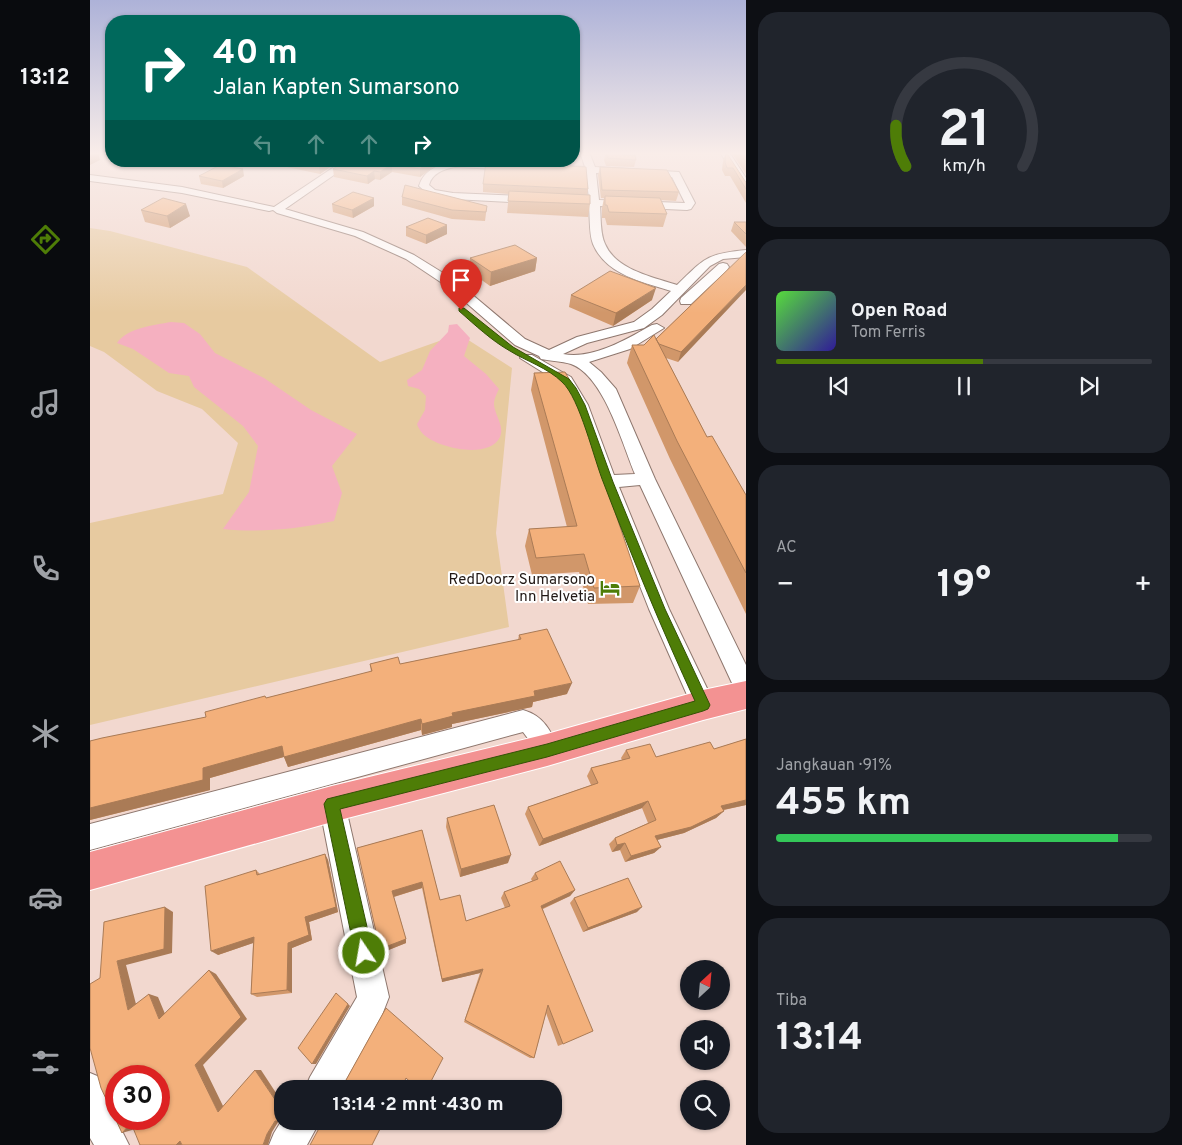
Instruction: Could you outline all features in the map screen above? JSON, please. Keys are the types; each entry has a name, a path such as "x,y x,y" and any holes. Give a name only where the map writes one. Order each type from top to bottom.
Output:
{"highway":[{"path":"90,871 336,792 547,750 703,705 746,695"}],"street":[{"path":"239,205 273,211 368,246 409,269 432,286"},
{"path":"249,205 359,234 410,257 452,284 520,342 549,355 576,361 586,366 596,375 608,389 646,479 746,688"},
{"path":"273,211 282,205"},
{"path":"594,205 593,246 618,268"},
{"path":"647,205 687,207 688,205"},
{"path":"532,360 549,355 582,340 640,325 680,290 700,269 713,260 726,255 746,253"},
{"path":"595,262 680,290"},
{"path":"576,361 608,353 644,337 723,268"},
{"path":"491,334 511,349 566,380 580,405 608,482 659,609 703,705"},
{"path":"566,380 596,375"},
{"path":"608,482 646,479"},
{"path":"90,837 336,792 373,997 371,1004 327,1080"},
{"path":"90,1090 102,1125 112,1145"},
{"path":"286,1145 297,1130"}],"shaded area":[{"path":"90,228 110,231 247,267 380,362 459,334 512,368 496,533 509,627 90,725 90,523 223,494 238,443 202,409 157,391 104,352 90,346"},
{"path":"171,322 184,323 200,334 215,353 264,378 311,410 357,434 332,466 342,493 334,521 279,529 251,531 223,529 249,492 258,446 243,426 194,387 189,376 169,373 133,349 117,343 121,338 134,331"},
{"path":"457,324 470,338 464,356 486,374 499,389 494,404 501,429 500,437 494,444 474,450 439,444 423,434 417,424 425,410 426,396 419,389 408,386 407,380 422,370 430,351 448,332 449,325"}],"building":[{"path":"149,205 184,205 167,216 141,210"},
{"path":"337,205 360,205 352,210"},
{"path":"434,205 487,206 486,212 452,210"},
{"path":"607,205 663,205 667,214 609,212"},
{"path":"428,218 447,225 426,235 406,227"},
{"path":"734,222 746,222 746,234"},
{"path":"515,245 537,258 491,272 470,258"},
{"path":"746,252 746,285 681,352 659,344 656,339"},
{"path":"610,271 656,288 616,313 571,295"},
{"path":"654,335 707,437 712,436 746,495 746,573 677,441 632,345 644,345"},
{"path":"565,372 572,384 640,586 594,588 584,554 536,558 529,529 577,526 534,373"},
{"path":"547,629 572,683 534,691 535,696 452,713 453,716 422,724 421,719 284,757 282,746 203,768 203,780 90,808 90,741 206,717 205,712 372,671 370,664 398,657 400,664 521,639 519,635"},
{"path":"746,739 746,800 721,806 724,811 691,827 655,836 661,847 631,856 625,843 617,845 615,838 656,820 648,801 543,839 528,807 598,783 591,768 630,758 626,750 650,744 656,757 710,742 714,749"},
{"path":"494,805 511,855 461,869 447,818"},
{"path":"422,830 440,900 460,895 466,921 510,906 504,892 538,879 535,873 560,861 575,890 541,906 593,1031 563,1044 548,1005 534,1058 465,1020 483,969 442,979 422,882 392,891 406,939 380,949 357,848"},
{"path":"325,854 336,907 305,917 309,935 288,943 287,990 251,994 254,937 211,951 205,886 256,870 257,875"},
{"path":"628,878 642,907 588,928 574,898"},
{"path":"165,907 164,949 117,961 128,1010 149,994 159,1019 209,970 241,1017 195,1065 218,1112 255,1070 274,1098 274,1123 263,1145 182,1145 180,1141 176,1145 140,1145 134,1130 170,1130 170,1065 105,1065 105,1097 90,1048 90,984 100,978 104,922"},
{"path":"336,993 348,1004 312,1064 298,1048"},
{"path":"386,1008 443,1058 432,1080 408,1080 406,1078 405,1080 346,1080"},
{"path":"318,1130 380,1130 372,1145 310,1145"}],"place":[{"name":"RedDoorz Sumarsono Inn Helvetia","path":"610,588"}],"route":[{"path":"364,953 332,804 547,750 703,705 659,609 608,482 580,405 571,388 566,380 511,349 461,310"}]}
